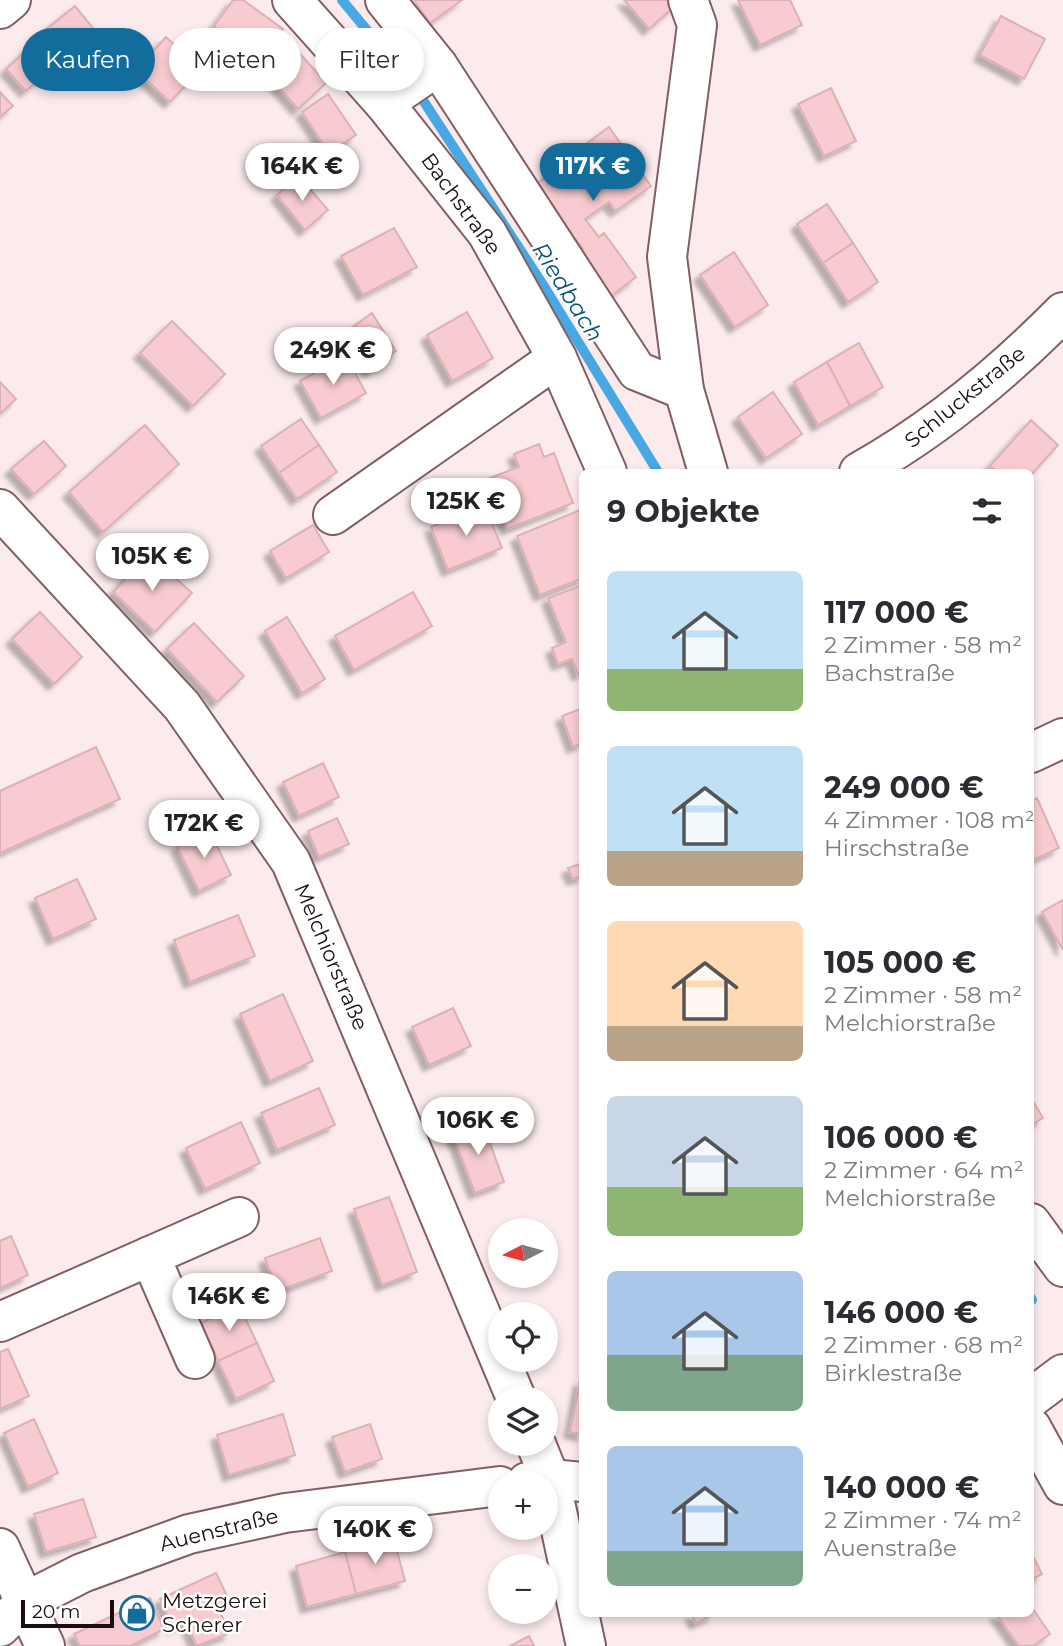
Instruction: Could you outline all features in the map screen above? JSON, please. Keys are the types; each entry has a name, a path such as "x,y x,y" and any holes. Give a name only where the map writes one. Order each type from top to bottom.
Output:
{"street":[{"path":"0,9 11,0"},
{"name":"Bachstraße","path":"292,0 332,28"},
{"name":"Bachstraße","path":"385,0 394,28"},
{"path":"688,0 696,25 667,257 684,390 707,469"},
{"name":"Bachstraße","path":"416,91 487,233 557,358 606,469"},
{"name":"Bachstraße","path":"417,91 637,371 684,390"},
{"name":"Schluckstraße","path":"864,469 905,446 1019,357 1063,312"},
{"path":"332,515 557,358"},
{"name":"Melchiorstraße","path":"0,509 182,706 291,862 511,1386"},
{"path":"1034,752 1063,738"},
{"path":"0,1322 239,1217"},
{"path":"1034,1227 1063,1267"},
{"path":"150,1256 195,1359"},
{"path":"1034,1396 1063,1374"},
{"path":"1034,1432 1063,1485"},
{"name":"Auenstraße","path":"12,1615 82,1573 189,1534 285,1513 488,1488"},
{"path":"558,1506 579,1611"},
{"path":"0,1548 12,1615 45,1646"},
{"path":"580,1617 586,1646"}],"building":[{"path":"233,0 243,0 282,28 217,28 214,26"},
{"path":"414,0 462,0 430,23"},
{"path":"624,0 670,0 675,6 649,29"},
{"path":"738,0 790,0 802,25 760,45"},
{"path":"75,6 93,28 48,28"},
{"path":"1001,16 1045,39 1024,79 980,55"},
{"path":"166,37 169,40 169,91 180,91 170,102 155,88 155,49"},
{"path":"21,55 21,86 6,69"},
{"path":"301,55 315,71 315,91 317,91 298,109 282,91 301,91"},
{"path":"831,88 856,141 824,156 798,104"},
{"path":"0,92 13,106 0,117"},
{"path":"328,94 356,135 329,153 302,112"},
{"path":"609,127 651,186 616,211 609,202 585,219 599,237 604,233 636,277 610,297 578,252 583,249 569,231 561,237 528,190 557,169 561,175 580,161 574,153"},
{"path":"299,176 328,210 305,230 277,195"},
{"path":"827,204 853,243 823,263 797,224"},
{"path":"394,228 417,267 363,295 341,256"},
{"path":"853,243 878,282 848,302 823,263"},
{"path":"734,252 768,305 735,327 700,275"},
{"path":"467,312 493,358 452,381 427,335"},
{"path":"372,313 396,351 370,371 345,333"},
{"path":"172,321 225,374 193,406 140,353"},
{"path":"859,343 883,387 850,406 827,362"},
{"path":"346,356 366,393 321,418 300,381"},
{"path":"827,362 850,406 818,425 794,382"},
{"path":"0,382 16,399 0,414"},
{"path":"773,392 802,434 766,458 738,417"},
{"path":"301,419 319,445 279,473 261,446"},
{"path":"1031,420 1058,445 1034,472 1034,469 994,469 990,466"},
{"path":"145,425 179,464 103,532 69,492"},
{"path":"44,441 66,466 34,494 11,469"},
{"path":"539,444 544,457 554,453 573,503 507,529 487,479 519,467 514,454"},
{"path":"319,445 337,472 297,499 279,473"},
{"path":"485,506 502,548 448,570 431,527"},
{"path":"579,510 579,580 540,595 517,536"},
{"path":"313,525 329,552 286,578 270,551"},
{"path":"149,553 192,593 155,632 113,592"},
{"path":"579,586 579,674 572,659 558,664 552,648 566,642 548,598"},
{"path":"413,592 432,626 354,670 335,636"},
{"path":"40,612 82,657 54,684 12,639"},
{"path":"287,617 325,679 302,693 265,631"},
{"path":"194,623 244,676 217,702 167,649"},
{"path":"579,710 579,745 573,747 562,716"},
{"path":"96,747 120,799 0,853 0,791"},
{"path":"323,763 339,797 299,816 283,782"},
{"path":"1037,798 1059,848 1034,860 1034,800"},
{"path":"337,818 349,844 319,857 308,831"},
{"path":"209,829 231,875 199,891 177,846"},
{"path":"579,864 579,877 573,879 568,868"},
{"path":"77,879 96,919 53,939 35,898"},
{"path":"1063,900 1063,950 1042,912"},
{"path":"238,915 255,956 190,982 174,940"},
{"path":"283,994 313,1061 270,1081 240,1014"},
{"path":"453,1008 471,1046 429,1065 412,1027"},
{"path":"319,1088 335,1125 277,1150 261,1113"},
{"path":"1034,1103 1043,1118 1034,1123"},
{"path":"482,1121 504,1182 475,1193 452,1132"},
{"path":"241,1122 260,1163 205,1189 186,1148"},
{"path":"389,1197 417,1272 382,1285 354,1209"},
{"path":"11,1236 28,1275 0,1288 0,1241"},
{"path":"320,1238 332,1271 278,1291 265,1258"},
{"path":"239,1305 257,1343 218,1361 201,1323"},
{"path":"257,1343 274,1381 236,1399 218,1361"},
{"path":"8,1349 29,1396 0,1409 0,1352"},
{"path":"579,1385 579,1434 570,1432"},
{"path":"283,1414 295,1455 229,1475 217,1435"},
{"path":"34,1419 58,1473 28,1487 4,1433"},
{"path":"370,1424 382,1459 345,1472 332,1437"},
{"path":"83,1499 96,1537 46,1552 34,1514"},
{"path":"394,1539 405,1581 356,1594 345,1552"},
{"path":"345,1552 356,1594 307,1607 296,1566"},
{"path":"1034,1558 1042,1574 1034,1578"},
{"path":"216,1573 230,1602 218,1608 230,1633 197,1646 186,1622 173,1628 160,1599"},
{"name":"Metzgerei Scherer","path":"150,1598 164,1629 130,1646 80,1646 74,1634"},
{"path":"1034,1610 1050,1634 1033,1646 1019,1646 998,1617 1034,1617"},
{"path":"693,1617 709,1617 696,1623"},
{"path":"529,1636 534,1646 510,1646"}],"waterway":[{"name":"Riedbach","path":"342,0 365,28"},
{"name":"Riedbach","path":"417,91 545,288 656,469"}],"place":[{"name":"Metzgerei Scherer","path":"137,1613"}]}
